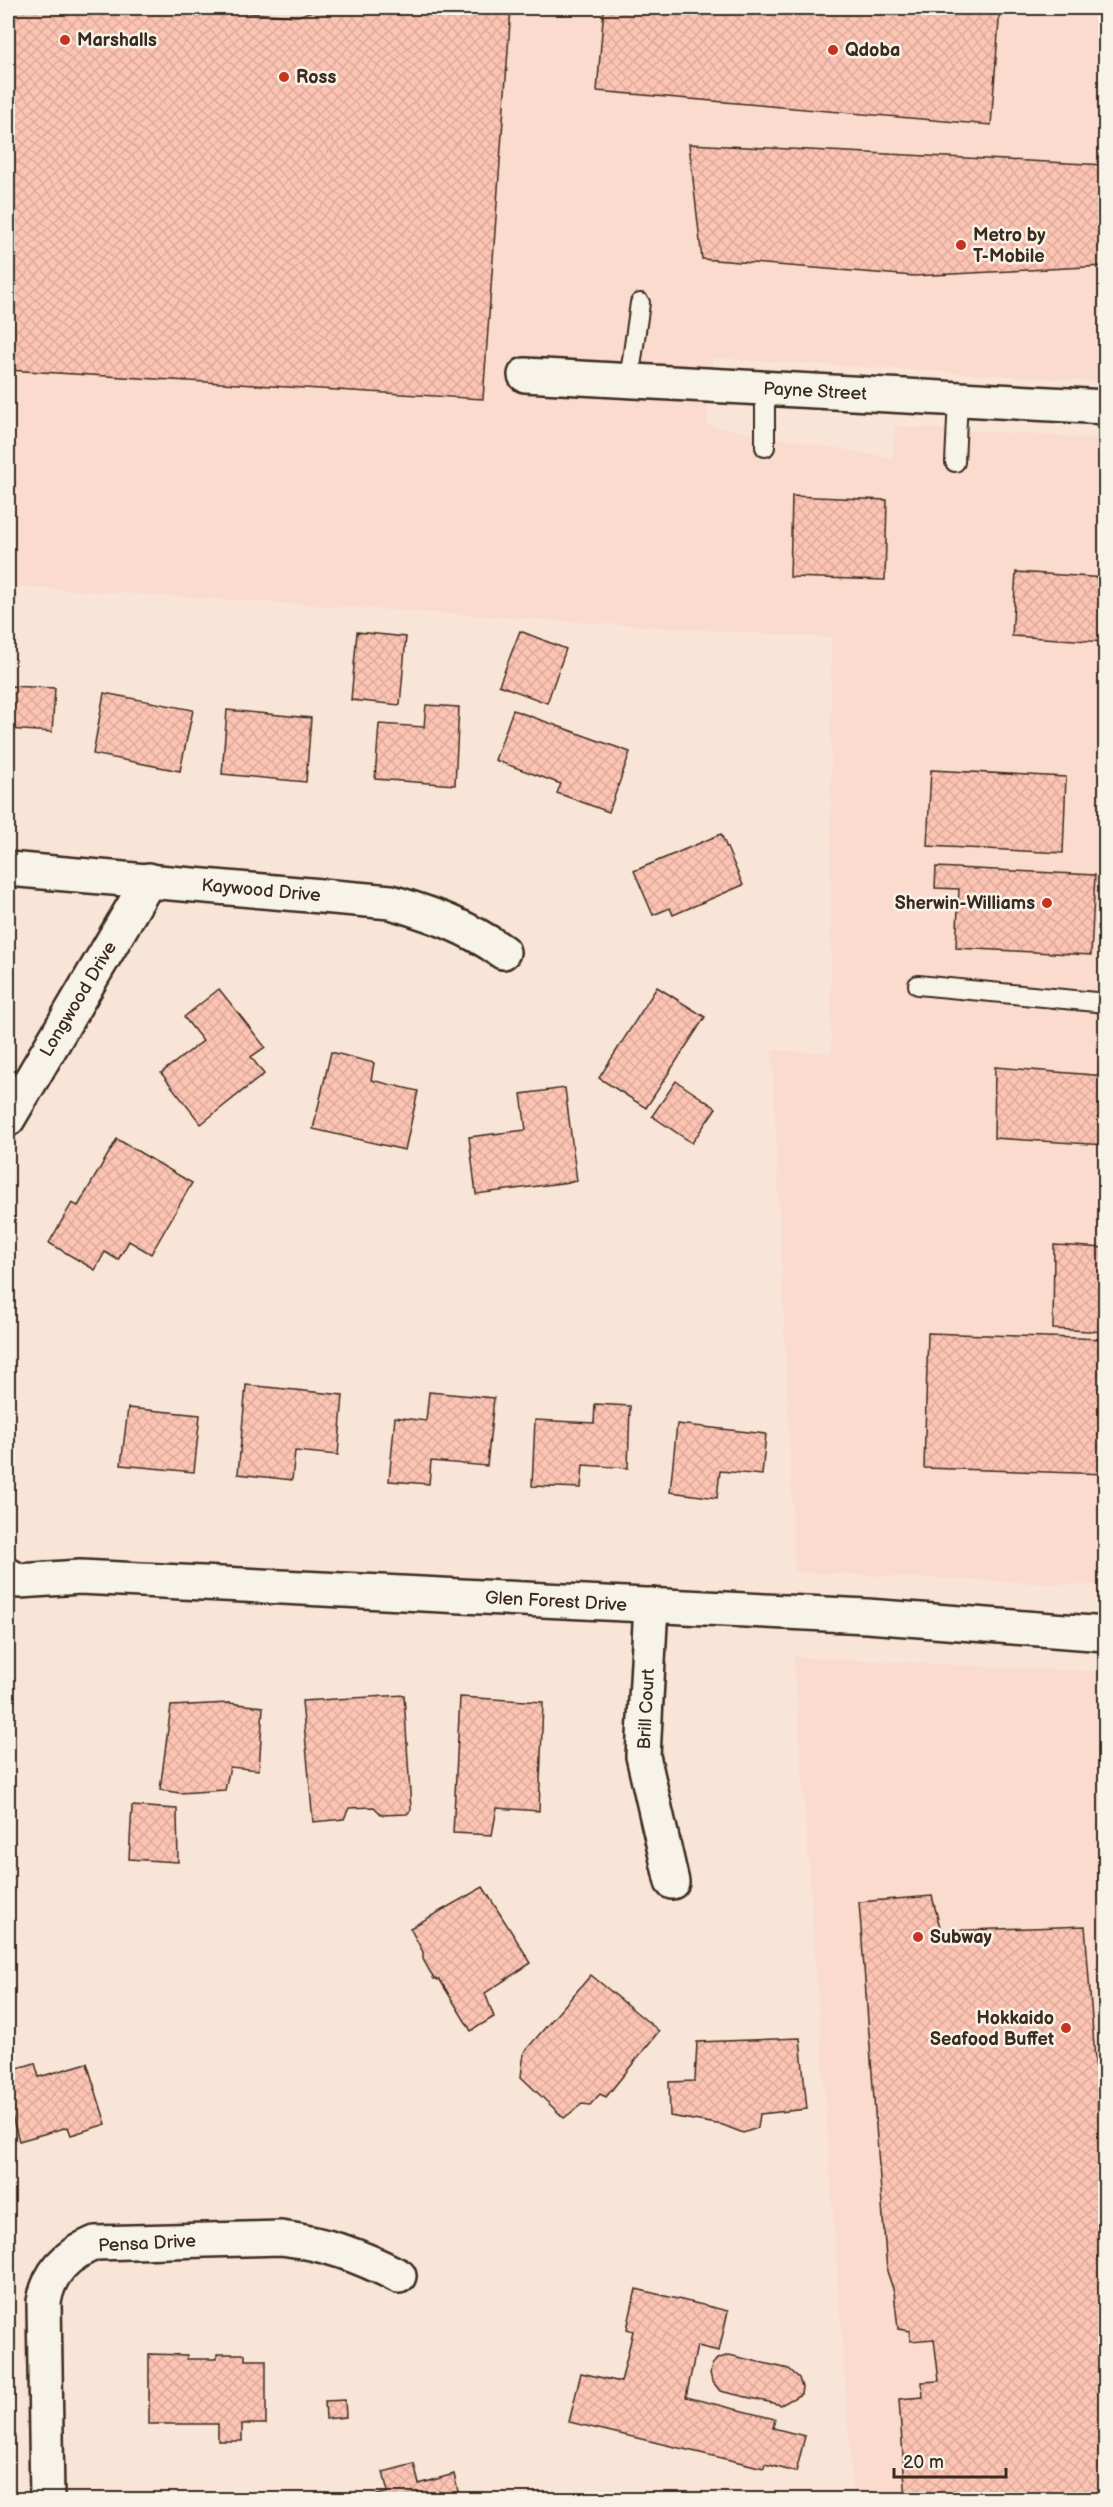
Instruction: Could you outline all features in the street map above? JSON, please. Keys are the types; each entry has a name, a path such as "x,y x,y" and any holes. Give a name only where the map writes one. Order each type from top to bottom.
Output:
{"street":[{"name":"Payne Street","path":"525,375 1106,407"},
{"name":"Kaywood Drive","path":"8,868 392,902 442,917 488,941 503,952"},
{"name":"Longwood Drive","path":"8,1119 150,880"},
{"name":"Glen Forest Drive","path":"11,1580 80,1576 959,1621 1106,1634"},
{"name":"Brill Court","path":"651,1605 643,1756 672,1882"},
{"name":"Pensa Drive","path":"47,2499 44,2302 46,2290 59,2265 75,2251 95,2243 280,2238 309,2241 361,2256 399,2276"}],"lane":[{"path":"629,381 639,303"},
{"path":"765,388 765,447"},
{"path":"955,462 958,399"},
{"path":"918,985 1106,1003"}],"shaded area":[{"path":"8,8 1105,8 1105,382 712,358 707,425 892,458 895,426 1105,439 1105,1586 795,1572 772,1050 831,1053 831,638 8,586"},
{"path":"794,1657 1105,1672 1105,2499 853,2499"}],"building":[{"path":"8,8 171,8 298,16 321,8 511,8 483,399 8,370"},
{"path":"604,8 1000,8 991,125 597,91"},
{"path":"689,144 1106,165 1106,266 914,276 702,259"},
{"path":"792,496 887,500 885,580 790,577"},
{"path":"1016,572 1106,578 1106,642 1012,636"},
{"path":"520,631 566,649 547,703 499,685"},
{"path":"357,632 406,637 400,705 351,700"},
{"path":"8,686 55,688 52,732 8,729"},
{"path":"104,693 193,710 180,771 93,754"},
{"path":"426,705 459,707 455,785 375,779 379,724 424,727"},
{"path":"227,710 311,718 306,782 222,774"},
{"path":"513,710 630,752 609,812 557,793 561,784 495,760"},
{"path":"931,770 1066,777 1063,853 927,846"},
{"path":"721,834 743,885 673,915 670,908 653,915 634,871"},
{"path":"936,867 1095,875 1091,955 956,948 959,889 935,888"},
{"path":"657,987 705,1017 646,1108 599,1078"},
{"path":"219,989 265,1047 251,1057 264,1074 201,1124 161,1073 203,1041 184,1017"},
{"path":"331,1052 374,1063 371,1080 418,1091 405,1150 313,1129"},
{"path":"995,1067 1106,1076 1106,1145 994,1138"},
{"path":"676,1081 716,1108 692,1143 652,1116"},
{"path":"565,1088 577,1181 476,1194 469,1137 526,1130 521,1094"},
{"path":"117,1139 192,1183 151,1254 129,1241 118,1260 105,1252 95,1270 49,1243 72,1203 78,1206"},
{"path":"1054,1245 1106,1248 1106,1332 1053,1329"},
{"path":"928,1333 1106,1339 1106,1474 924,1468"},
{"path":"246,1385 343,1395 338,1455 295,1451 292,1480 238,1474"},
{"path":"429,1392 494,1398 487,1466 431,1461 429,1484 389,1481 395,1417 426,1421"},
{"path":"595,1404 630,1406 628,1468 583,1465 581,1488 532,1486 535,1420 594,1423"},
{"path":"128,1408 200,1415 194,1472 121,1465"},
{"path":"677,1424 766,1434 762,1475 720,1471 717,1498 670,1492"},
{"path":"404,1695 411,1810 407,1814 382,1815 374,1807 349,1808 344,1819 313,1822 302,1701"},
{"path":"460,1697 543,1702 539,1811 497,1808 492,1835 453,1833"},
{"path":"229,1703 263,1707 259,1770 230,1767 225,1790 180,1793 160,1790 171,1706"},
{"path":"132,1806 177,1809 178,1862 129,1859"},
{"path":"483,1887 531,1963 485,1993 494,2017 471,2031 440,1980 434,1979 410,1928"},
{"path":"932,1896 941,1931 1085,1926 1106,2207 1106,2500 906,2500 899,2399 923,2397 922,2382 939,2381 934,2339 910,2341 910,2331 898,2329 894,2292 887,2271 859,1902"},
{"path":"591,1975 659,2031 606,2097 600,2094 590,2105 582,2104 564,2118 521,2077 524,2052"},
{"path":"800,2038 807,2109 760,2114 758,2128 743,2133 723,2125 670,2116 669,2082 695,2081 697,2042"},
{"path":"35,2063 39,2077 87,2063 106,2124 71,2135 68,2127 19,2141 8,2102 8,2071"},
{"path":"636,2289 728,2311 719,2351 697,2346 686,2397 775,2419 773,2428 805,2436 796,2472 765,2464 764,2468 569,2422 581,2373 621,2382 633,2331 627,2329"},
{"path":"149,2354 187,2355 187,2359 217,2359 217,2354 245,2354 245,2360 266,2360 266,2424 242,2424 242,2441 218,2441 218,2424 149,2424"},
{"path":"729,2355 789,2369 799,2378 802,2387 801,2394 781,2405 720,2391 712,2381 710,2373 712,2365 717,2359"},
{"path":"345,2400 346,2417 326,2419 325,2401"},
{"path":"414,2464 419,2484 454,2474 460,2500 359,2500 388,2492 383,2472"}],"place":[{"name":"Marshalls","path":"65,40"},
{"name":"Qdoba","path":"833,50"},
{"name":"Ross","path":"284,77"},
{"name":"Metro by T-Mobile","path":"961,245"},
{"name":"Sherwin-Williams","path":"1047,903"},
{"name":"Subway","path":"918,1937"},
{"name":"Hokkaido Seafood Buffet","path":"1066,2028"}]}
